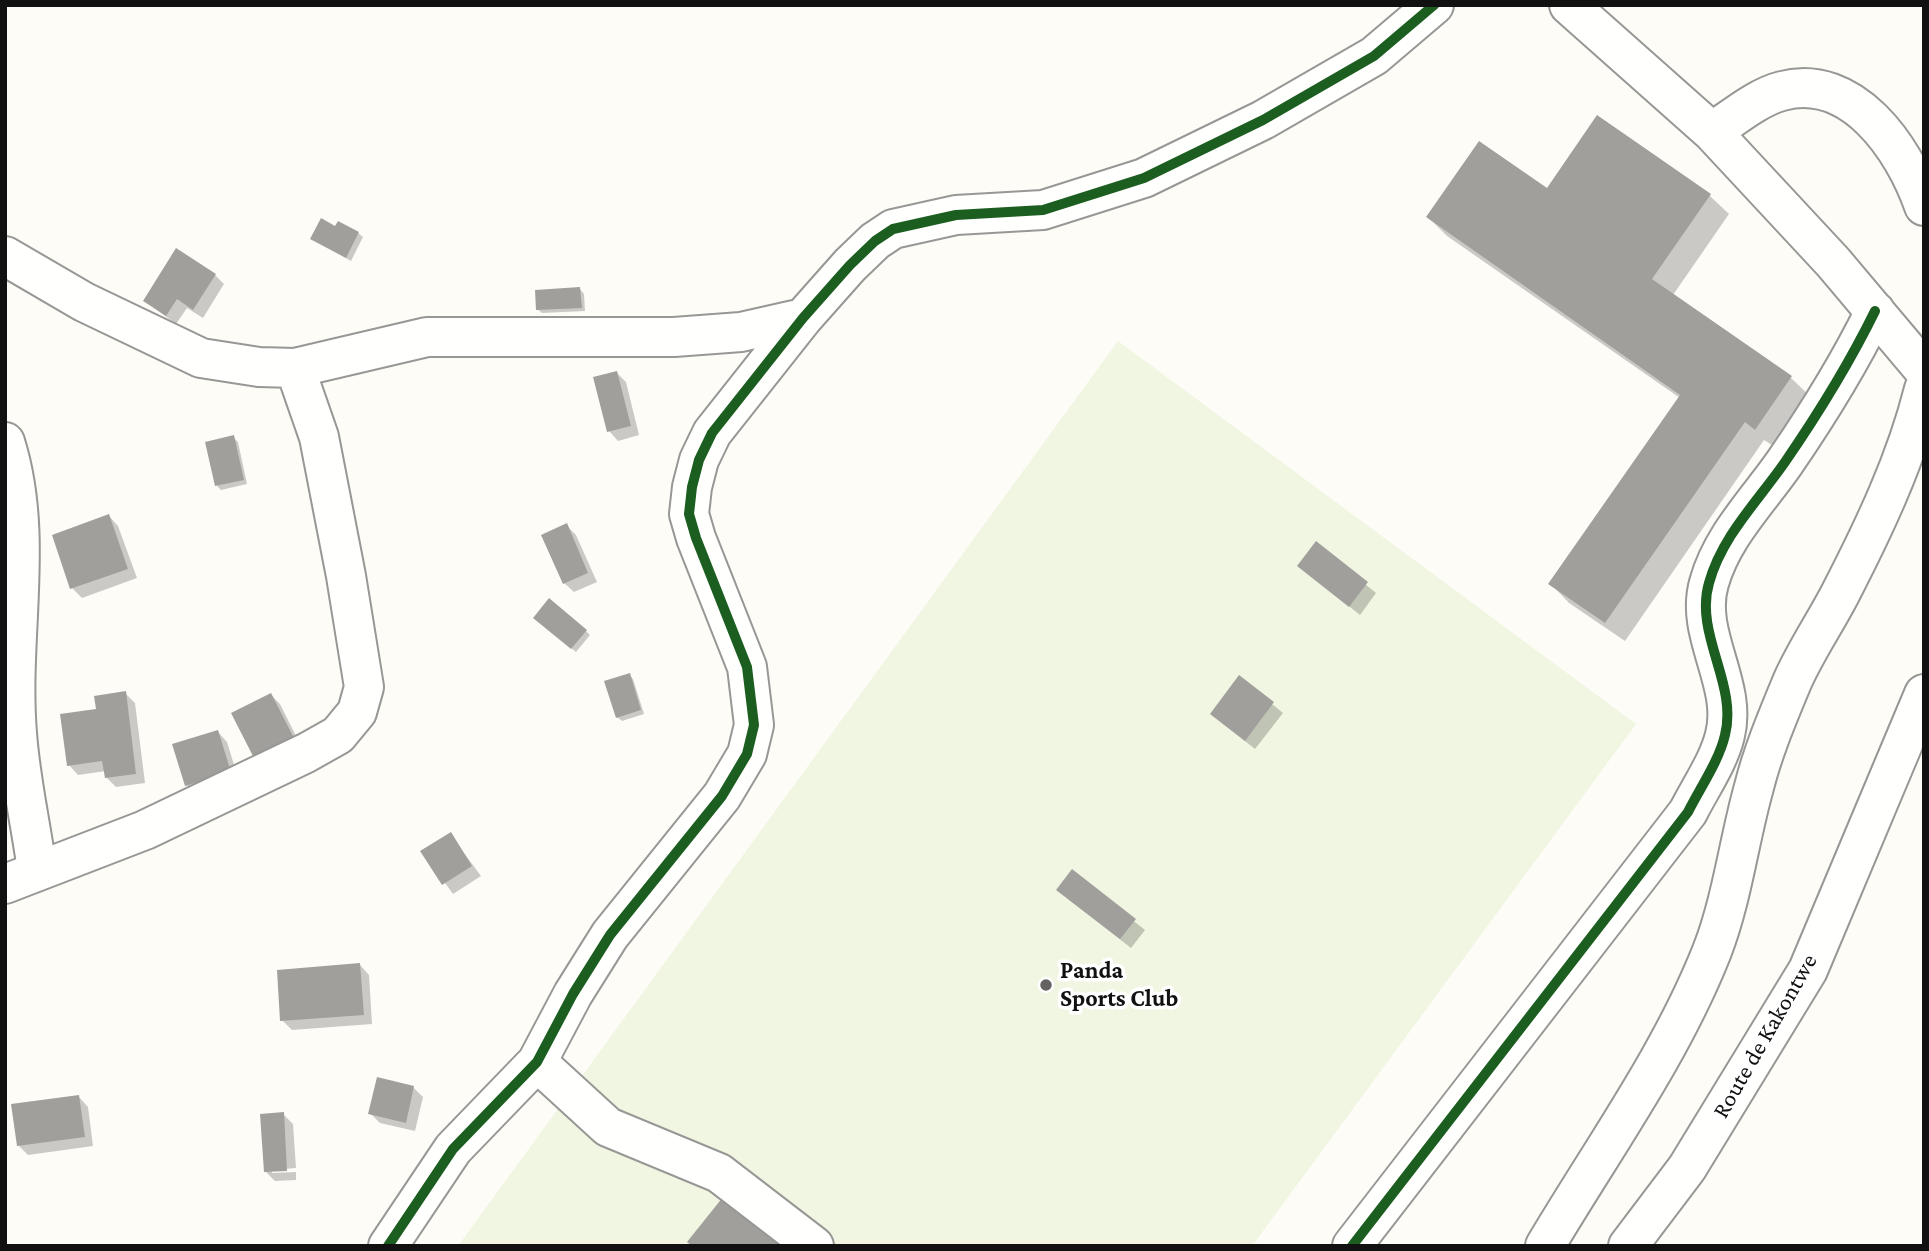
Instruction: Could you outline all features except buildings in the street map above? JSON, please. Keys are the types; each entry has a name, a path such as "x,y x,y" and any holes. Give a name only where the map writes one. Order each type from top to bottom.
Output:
{"street":[{"path":"388,1246 453,1149 537,1062 573,994 610,935 722,796 747,754 754,725 747,667 696,538 689,514 691,487 699,460 712,433 803,318 850,265 893,229 956,215 1043,210 1144,178 1263,120 1374,56 1434,5"},
{"path":"1569,5 1712,132 1924,370"},
{"path":"1712,132 1780,91 1816,86 1847,101 1883,130 1915,181 1924,206"},
{"path":"5,256 83,302 201,358 259,366 295,368 427,337 674,337 741,332 803,318"},
{"path":"1352,1246 1688,812 1726,734 1725,698 1707,624 1708,586 1719,554 1824,402 1875,312"},
{"path":"5,442 16,488 21,542 17,734 21,877 145,830 306,753 338,735 357,712 364,687 340,540 319,438 295,368"},
{"path":"1545,1246 1659,1060 1712,950 1744,839 1754,787 1772,733 1794,678 1841,593 1892,488 1913,431 1924,388"},
{"name":"Route de Kakontwe","path":"1628,1246 1687,1168 1808,970 1924,694"},
{"path":"537,1062 608,1126 719,1174 814,1246"}],"green space":[{"name":"Panda Sports Club","path":"1118,341 1636,724 1252,1246 458,1246"}],"cycle path":[{"path":"388,1246 453,1149 537,1062 573,994 610,935 722,796 747,754 754,725 747,667 696,538 689,514 692,487 699,460 712,433 803,318 850,265 875,241 893,229 956,215 1043,210 1144,178 1263,120 1374,56 1434,5"},
{"path":"1352,1246 1688,812 1709,774 1725,735 1726,697 1707,621 1706,602 1715,566 1732,534 1821,407 1875,311"}],"place":[{"name":"Panda Sports Club","path":"1046,985"}]}
